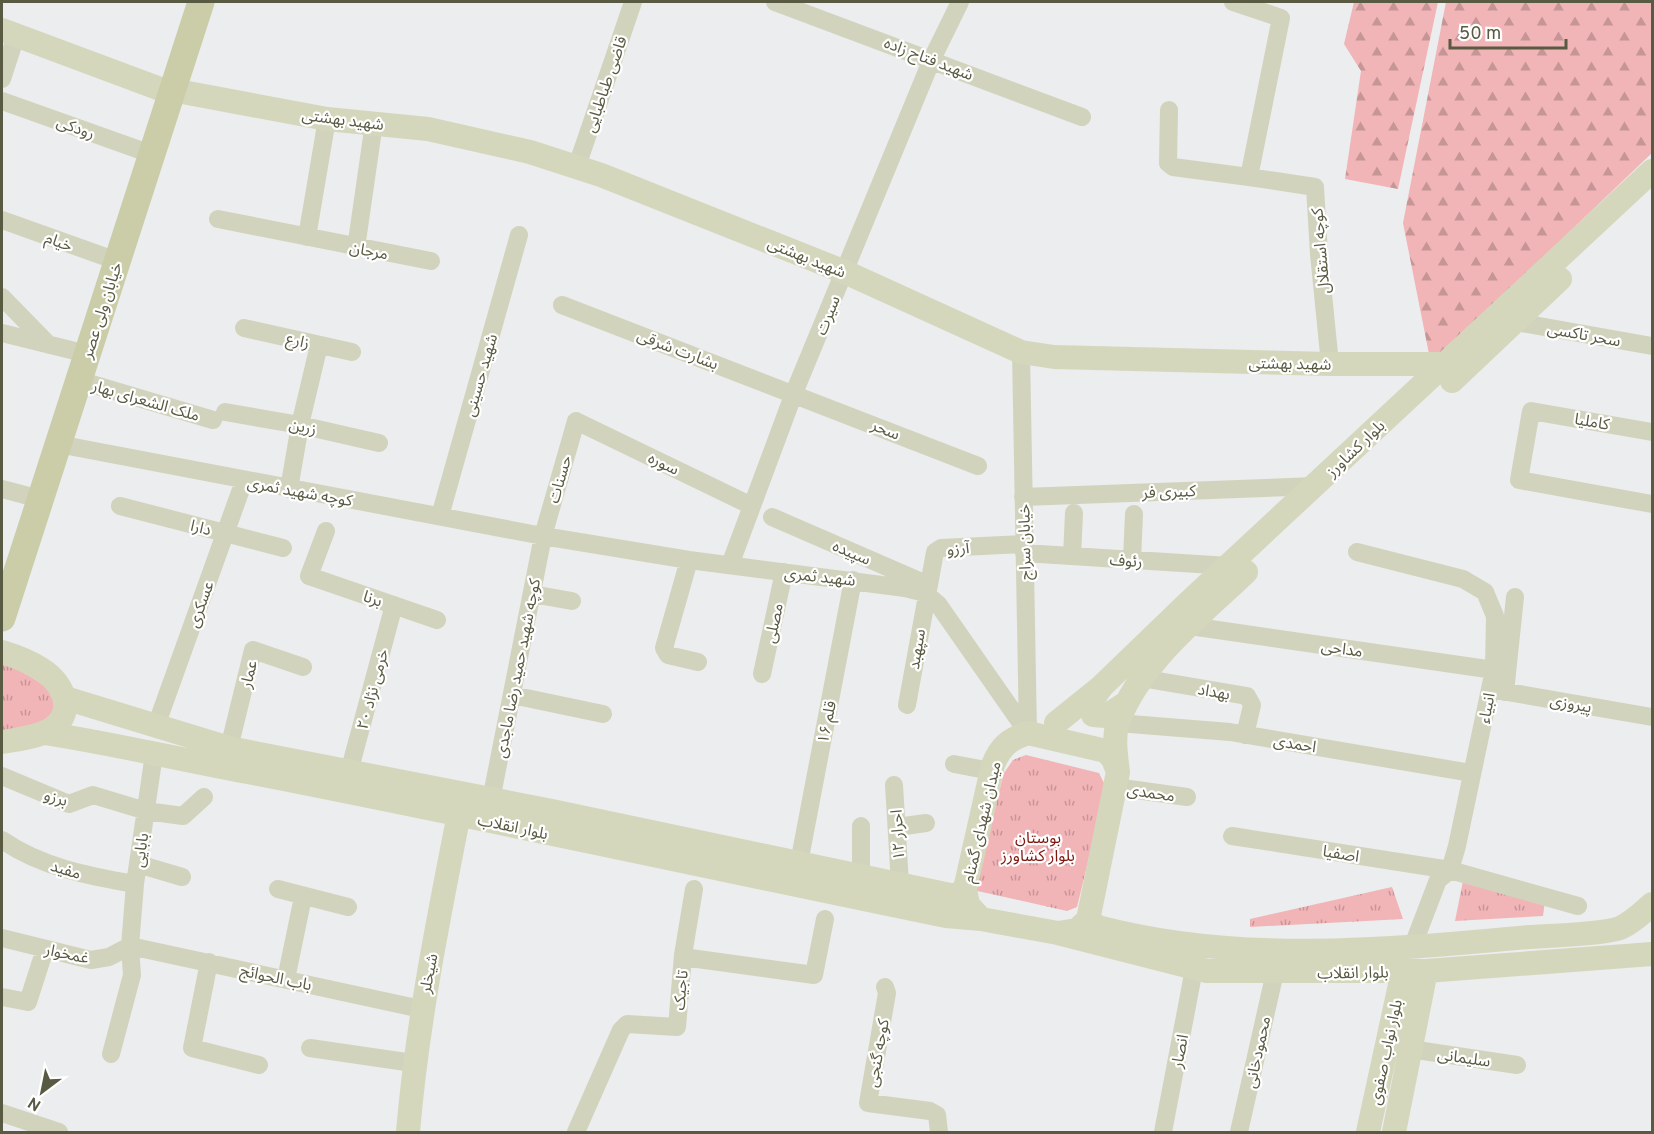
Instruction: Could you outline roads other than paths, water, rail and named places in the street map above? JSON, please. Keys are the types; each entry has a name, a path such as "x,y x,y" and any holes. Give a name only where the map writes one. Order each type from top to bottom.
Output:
{"main road":[{"name":"خیابان ولی عصر","path":"3,610 201,2"}],"street":[{"name":"قاضی طباطبایی","path":"577,166 633,2"},
{"name":"شهید فتاح زاده","path":"775,2 1082,117"},
{"name":"سیرت","path":"730,565 794,393 932,59 960,2"},
{"path":"1169,110 1168,163 1173,166 1249,177 1281,18 1233,2"},
{"name":"شهید بهشتی","path":"9,33 172,92 327,119 374,123 478,139 577,166 844,272 1021,352 1054,357 1330,364 1452,370"},
{"path":"2,79 9,33"},
{"name":"رودکی","path":"2,100 152,154"},
{"path":"218,219 307,237 327,119"},
{"path":"357,248 374,123"},
{"name":"بلوار کشاورز","path":"1116,780 1115,748 1122,713 1141,678 1190,626 1365,459 1653,171"},
{"name":"کوچه استقلال","path":"1249,177 1315,187 1330,364"},
{"name":"بلوار کشاورز","path":"1043,731 1102,686 1316,486 1452,370 1516,322 1653,191"},
{"name":"خیام","path":"2,220 117,261"},
{"name":"شهید حسینی","path":"440,516 519,235"},
{"name":"مرجان","path":"307,237 430,261"},
{"path":"2,297 49,345"},
{"name":"بشارت شرقی","path":"562,304 794,393"},
{"name":"سحر تاکسی","path":"1516,322 1653,346"},
{"name":"زارع","path":"244,328 352,352"},
{"path":"2,333 87,354"},
{"path":"289,489 300,425 319,345"},
{"name":"خیابان سراج","path":"1021,352 1024,549 1043,731"},
{"name":"ملک الشعرای بهار","path":"78,380 219,416"},
{"name":"سحر","path":"794,393 978,466"},
{"name":"کاملیا","path":"1653,432 1531,411 1519,480 1653,504"},
{"name":"زرین","path":"219,416 300,425 379,443"},
{"name":"سوره","path":"576,421 752,506"},
{"name":"حسنات","path":"543,536 576,421"},
{"name":"کوچه شهید ثمری","path":"58,444 543,536"},
{"name":"عسکری","path":"156,726 244,481"},
{"name":"کبیری فر","path":"1023,497 1316,486"},
{"path":"2,489 40,499"},
{"name":"دارا","path":"120,507 283,548"},
{"path":"1072,556 1074,513"},
{"path":"1132,560 1134,514"},
{"name":"سپیده","path":"772,517 917,580 925,593"},
{"name":"برنا","path":"326,531 309,576 437,620"},
{"name":"شهید ثمری","path":"543,536 688,560 853,580 925,593"},
{"name":"کوچه شهید حمید رضا ماجدی","path":"491,800 543,536"},
{"name":"آرزو","path":"925,593 932,558 941,548 1024,549"},
{"name":"رئوف","path":"1024,549 1072,556 1229,566"},
{"name":"انبیاء","path":"1357,552 1463,579 1485,592 1495,616 1494,670 1498,691 1471,773 1450,870 1438,880 1412,948"},
{"path":"688,560 664,648 668,655 698,662"},
{"name":"مصلی","path":"762,674 784,572"},
{"name":"قلم ۱۶","path":"799,863 853,580"},
{"path":"925,593 938,604 1043,731 1106,751 1113,759 1116,780 1088,921 1077,930 1058,933 981,919"},
{"name":"سپهبد","path":"907,705 925,593"},
{"path":"532,594 572,601"},
{"path":"1498,691 1515,597"},
{"name":"خرمی نژاد ۲۰","path":"349,772 394,605"},
{"name":"مداحی","path":"1190,626 1494,670"},
{"name":"عمار","path":"229,748 253,650 303,667"},
{"path":"2,652 45,672 60,686 65,698 66,713 62,720 44,733 2,742"},
{"name":"بهداد","path":"1141,678 1246,696 1252,705 1245,735"},
{"path":"1102,686 1091,702 1093,715 1106,716 1122,713"},
{"name":"پیروزی","path":"1498,691 1653,717"},
{"path":"512,694 603,714"},
{"name":"بلوار انقلاب","path":"65,698 229,748 491,800 655,844 946,916 981,919"},
{"name":"احمدی","path":"1122,713 1471,773"},
{"name":"میدان شهدای گمنام","path":"981,919 968,905 965,889 992,771 999,751 1006,742 1043,731"},
{"name":"بلوار انقلاب","path":"44,733 105,742 154,754 459,814 799,863 955,896 965,889"},
{"name":"بابایی","path":"111,1054 132,975 130,946 135,884 154,754"},
{"path":"954,764 992,771"},
{"name":"برزو","path":"2,776 69,804 93,795 146,811 183,816 204,797"},
{"name":"محمدی","path":"1116,780 1187,797"},
{"name":"احرار ۱۲","path":"894,785 900,884"},
{"name":"شیخلر","path":"408,1132 413,1063 421,1009 459,814"},
{"path":"897,827 926,823"},
{"path":"861,826 861,876"},
{"name":"اصفیا","path":"1232,836 1450,870 1578,906"},
{"name":"مفید","path":"2,840 17,851 52,866 135,884"},
{"path":"138,864 182,877"},
{"path":"279,889 348,907"},
{"name":"تاجیک","path":"576,1132 621,1030 627,1024 677,1027 683,957 694,889"},
{"path":"286,979 303,897"},
{"name":"بلوار انقلاب","path":"1088,921 1098,927 1125,934 1217,949 1311,951 1412,948 1618,929 1653,904"},
{"path":"683,957 814,975 825,919"},
{"name":"بلوار انقلاب","path":"1058,933 1194,969 1275,972 1415,971 1653,954"},
{"name":"غمخوار","path":"2,938 91,960 109,957 130,946"},
{"name":"باب الحوائج","path":"130,946 421,1009"},
{"path":"2,997 28,1002 45,949"},
{"path":"209,963 192,1048 259,1065"},
{"name":"انصار","path":"1163,1132 1194,969"},
{"name":"بلوار نواب صفوی","path":"1394,1132 1410,1049 1415,971"},
{"name":"بلوار نواب صفوی","path":"1368,1132 1379,1077 1415,971"},
{"name":"محمودخانی","path":"1239,1132 1275,972"},
{"name":"کوچه گنجی","path":"885,987 887,993 868,1103 930,1111 937,1115 939,1132"},
{"path":"310,1048 413,1063"},
{"name":"سلیمانی","path":"1410,1049 1517,1065"},
{"path":"1379,1077 1405,1082"},
{"path":"2,1113 59,1132"}],"park label":[{"name":"بوستان بلوار کشاورز","path":"1038,846"}]}
